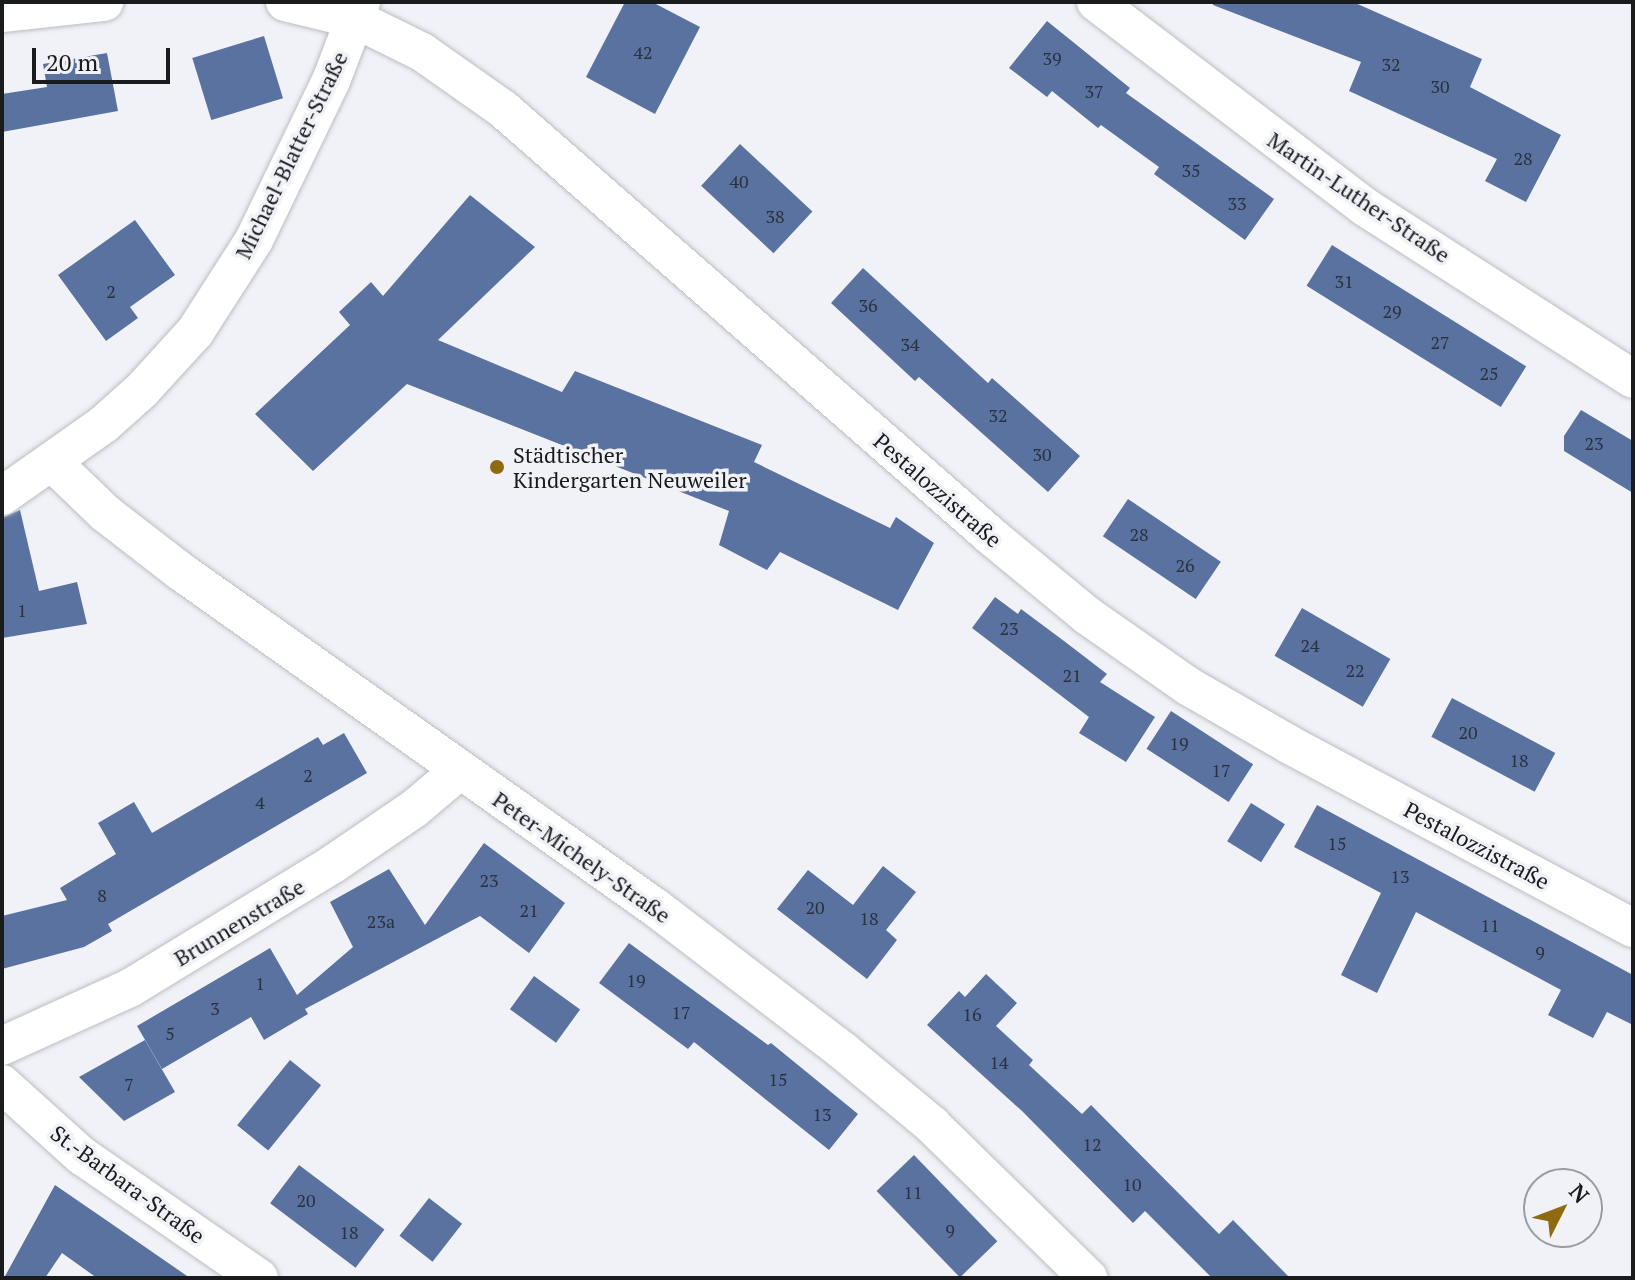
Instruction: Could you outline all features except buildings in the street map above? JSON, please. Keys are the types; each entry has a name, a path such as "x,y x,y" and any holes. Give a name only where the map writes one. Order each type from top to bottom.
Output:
{"street":[{"path":"2,13 104,2"},
{"name":"Pestalozzistraße","path":"285,2 358,11 503,109 968,516 1088,616 1188,686 1290,745 1633,928"},
{"name":"Martin-Luther-Straße","path":"1096,2 1365,207 1633,379"},
{"name":"Michael-Blatter-Straße","path":"2,496 52,462 142,390 195,332 254,240 331,81 358,11"},
{"name":"Peter-Michely-Straße","path":"52,462 105,513 180,571 656,908 843,1051 932,1125 1088,1278"},
{"name":"Brunnenstraße","path":"2,1046 130,988 333,864 415,808 459,771"},
{"name":"St.-Barbara-Straße","path":"2,1084 82,1156 259,1278"}],"place":[{"name":"Städtischer Kindergarten Neuweiler","path":"497,467"}]}
